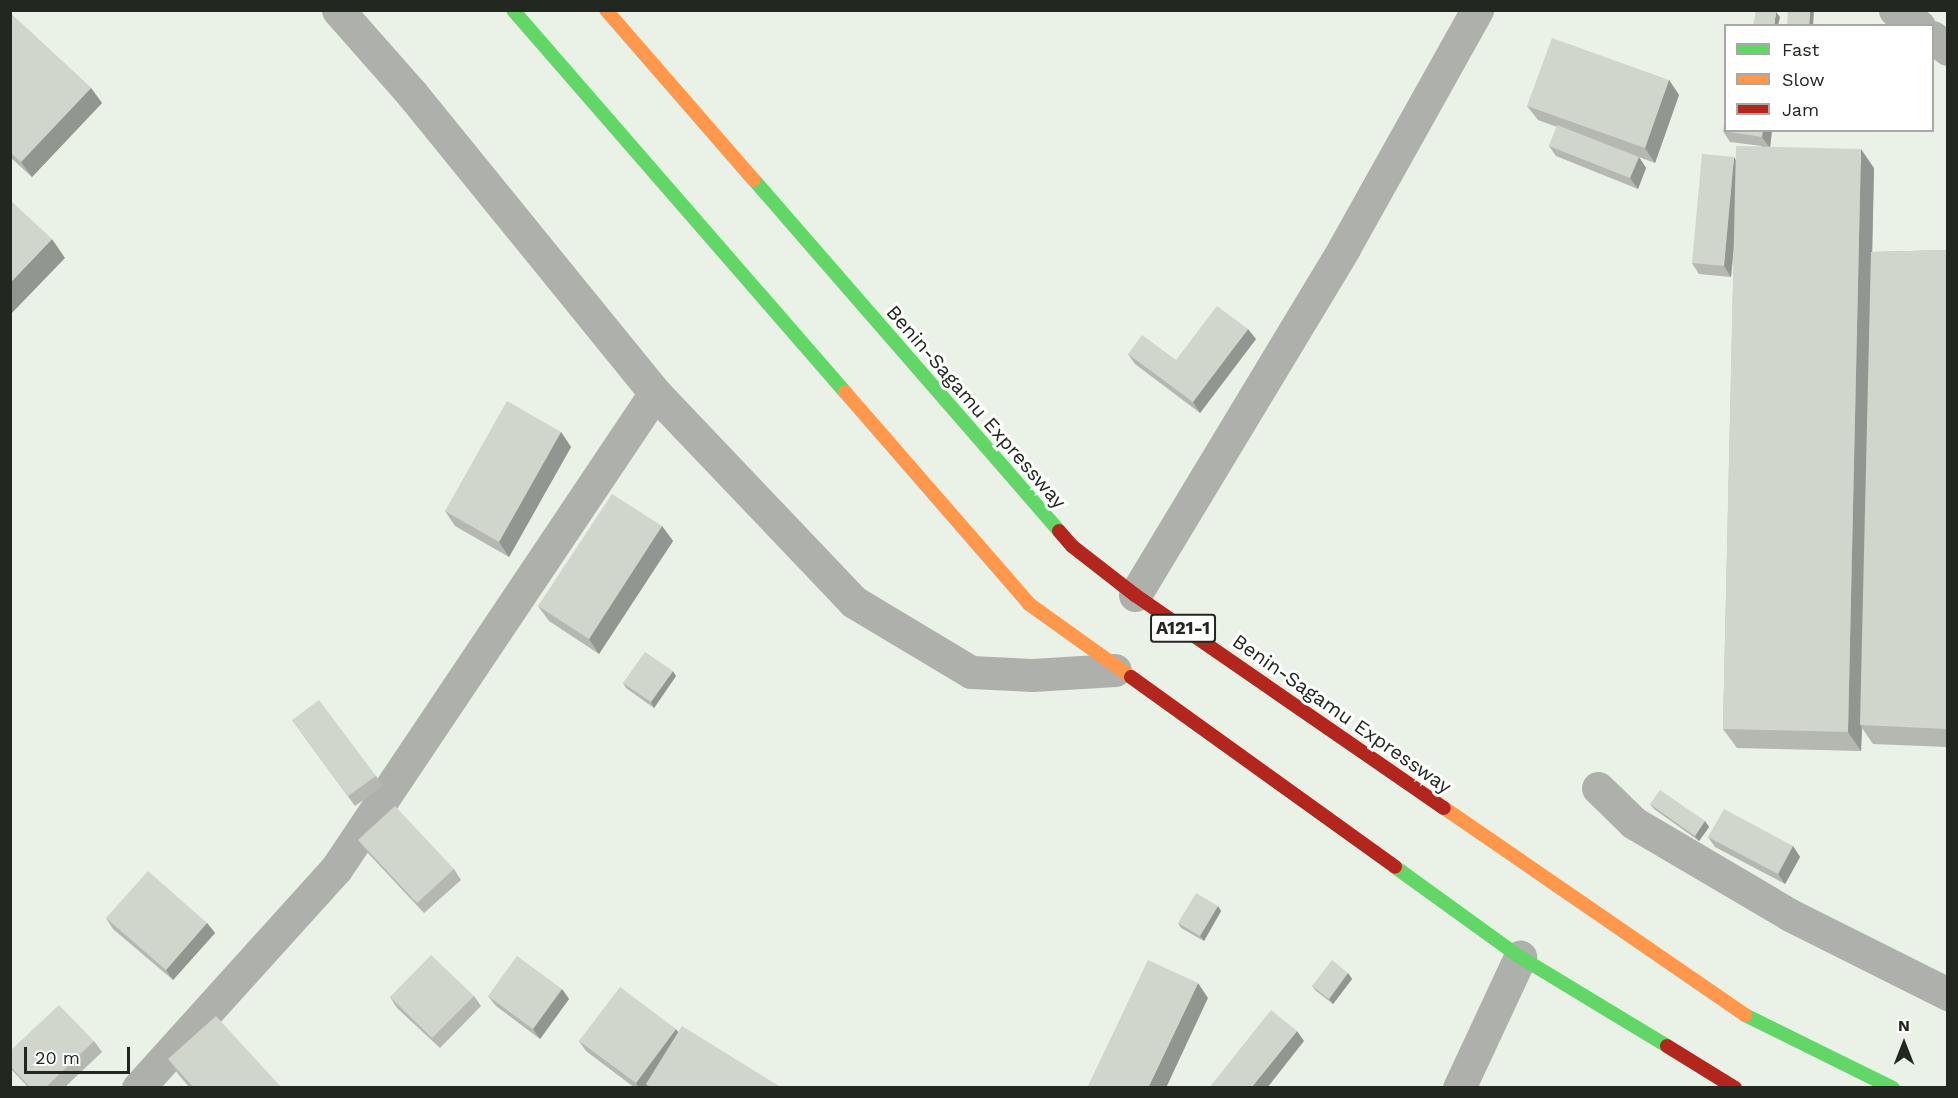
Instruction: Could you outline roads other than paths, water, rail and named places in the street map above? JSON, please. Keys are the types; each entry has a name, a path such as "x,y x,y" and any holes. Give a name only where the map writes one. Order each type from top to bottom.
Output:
{"highway":[{"name":"Benin-Sagamu Expressway","path":"606,10 1072,546 1136,595 1735,1010 1893,1088"},
{"path":"515,12 1029,604 1115,670 1520,957 1735,1088"}],"street":[{"path":"338,10 412,94 655,393 854,602 971,672 1032,675 1115,670"},
{"path":"1136,595 1344,248 1477,10"},
{"path":"1895,10 1916,24"},
{"path":"1934,39 1947,49"},
{"path":"138,1088 336,869 655,393"},
{"path":"1598,788 1634,823 1780,909 1947,994"},
{"path":"1459,1088 1520,957"}]}
